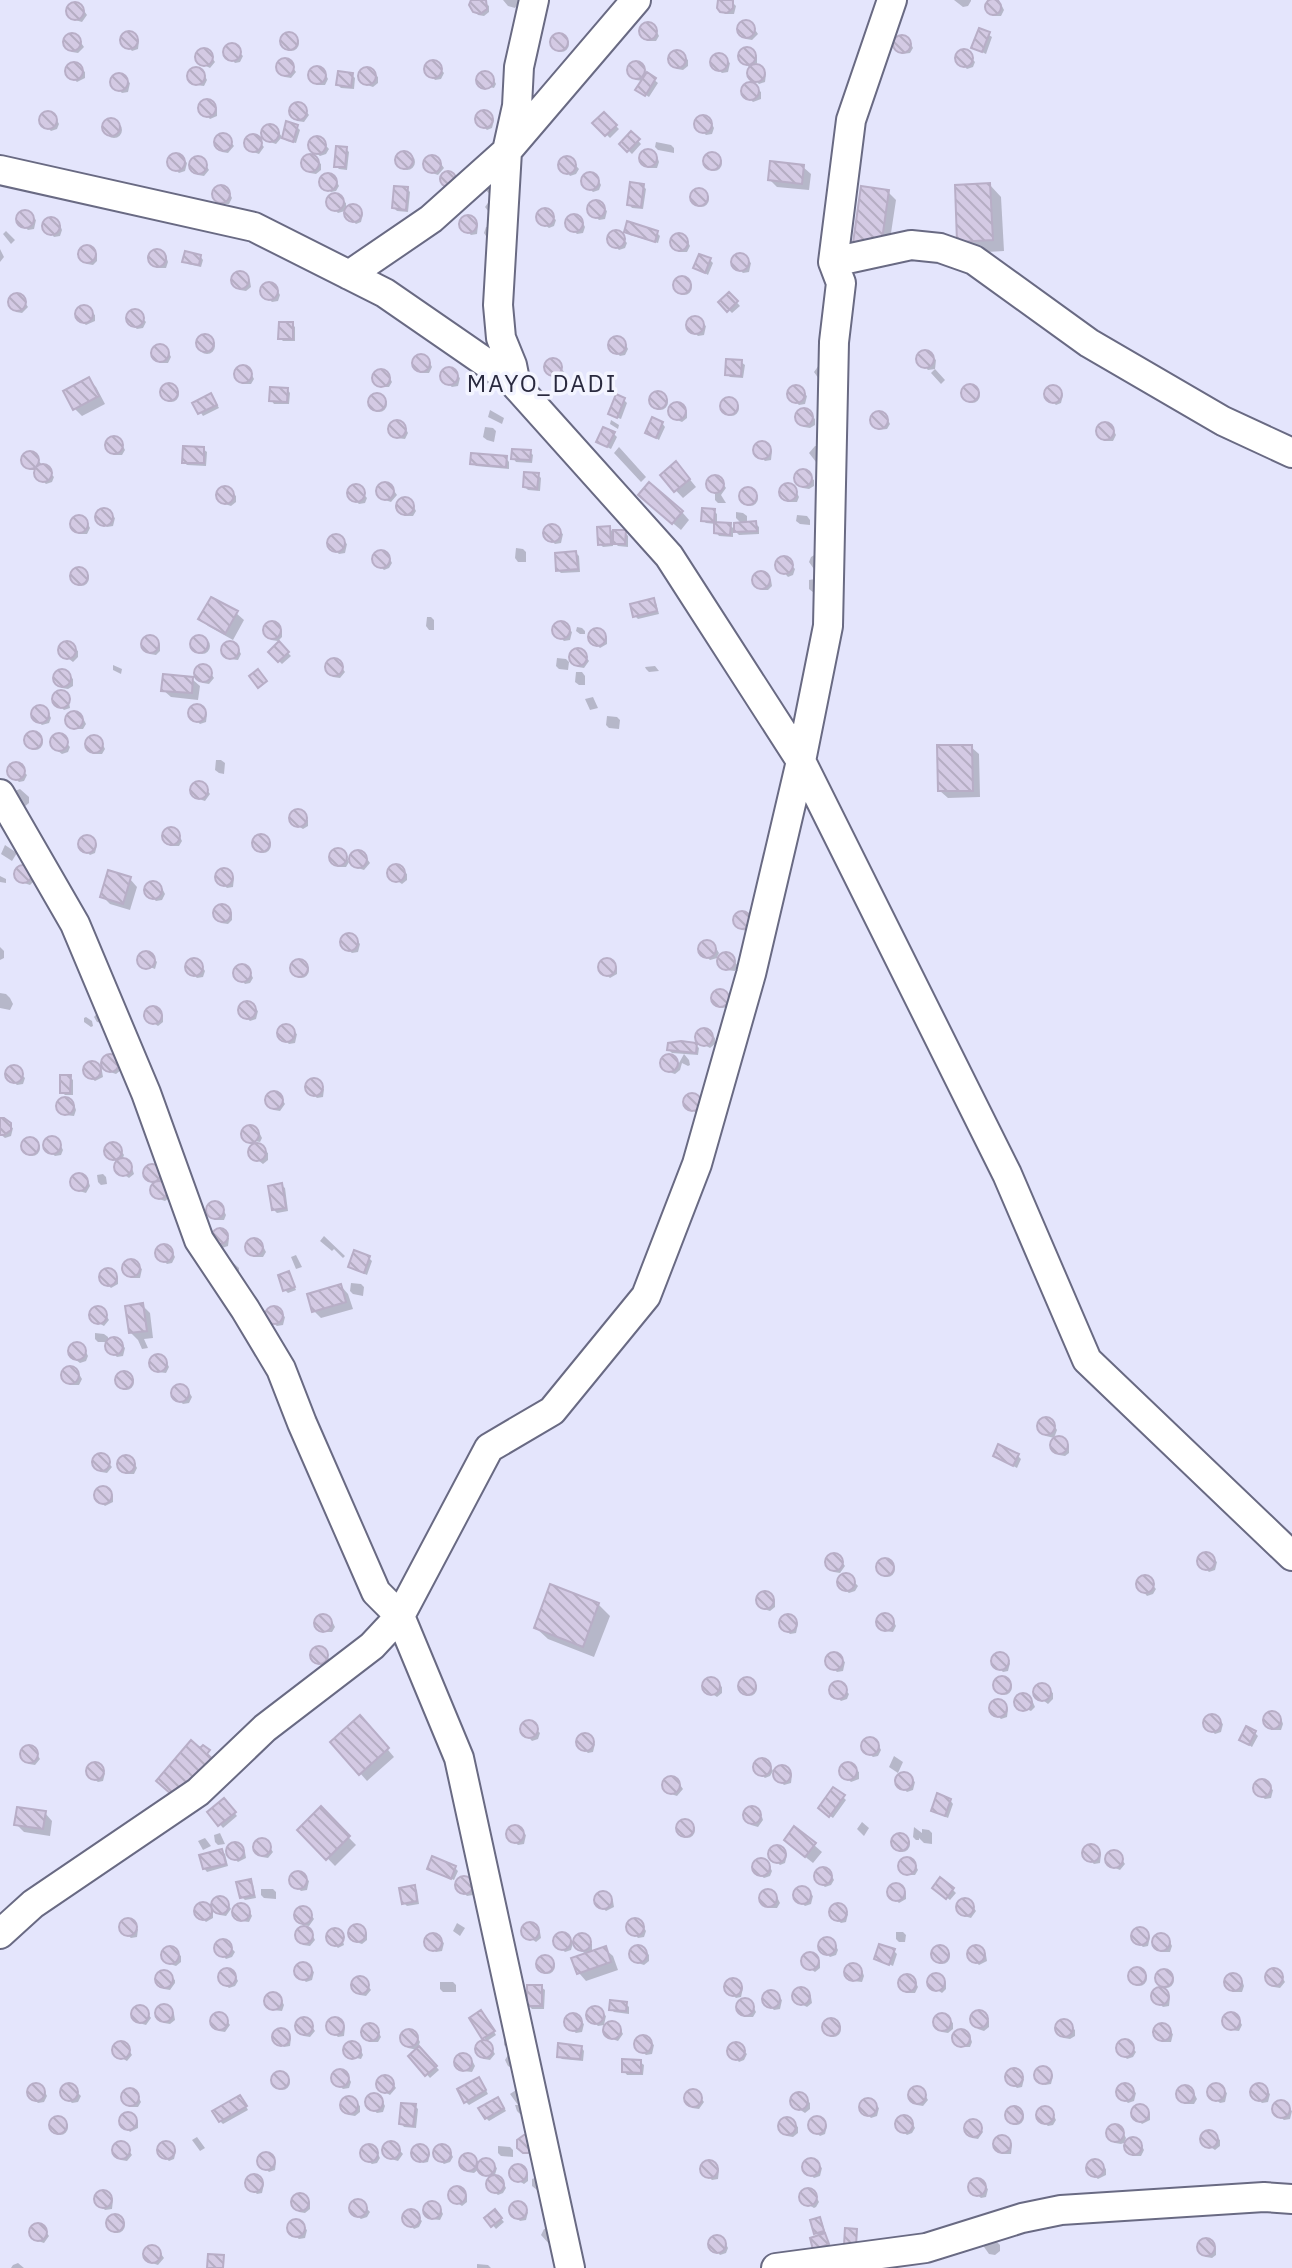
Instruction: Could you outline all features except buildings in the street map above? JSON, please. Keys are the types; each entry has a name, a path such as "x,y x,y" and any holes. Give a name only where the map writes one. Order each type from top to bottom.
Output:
{"street":[{"path":"511,380 514,375 501,338 498,305 507,151 517,106 519,67 534,0"},
{"path":"349,275 431,219 507,151 636,0"},
{"path":"0,1934 33,1904 198,1792 265,1728 372,1646 400,1616 489,1448 552,1411 646,1296 697,1164 751,974 801,761 828,626 834,342 841,283 833,262 851,120 892,0"},
{"path":"0,170 254,227 385,293 511,380 669,556 801,761 1007,1174 1087,1360 1292,1556"},
{"path":"833,262 911,245 940,248 974,260 1089,343 1223,421 1292,453"},
{"path":"0,794 75,924 146,1093 199,1240 281,1369 376,1592 400,1616 459,1758 570,2268"},
{"path":"776,2268 926,2248 1022,2218 1061,2210 1264,2197 1292,2199"}],"district":[{"name":"MAYO_DADI","path":"542,383"}]}
